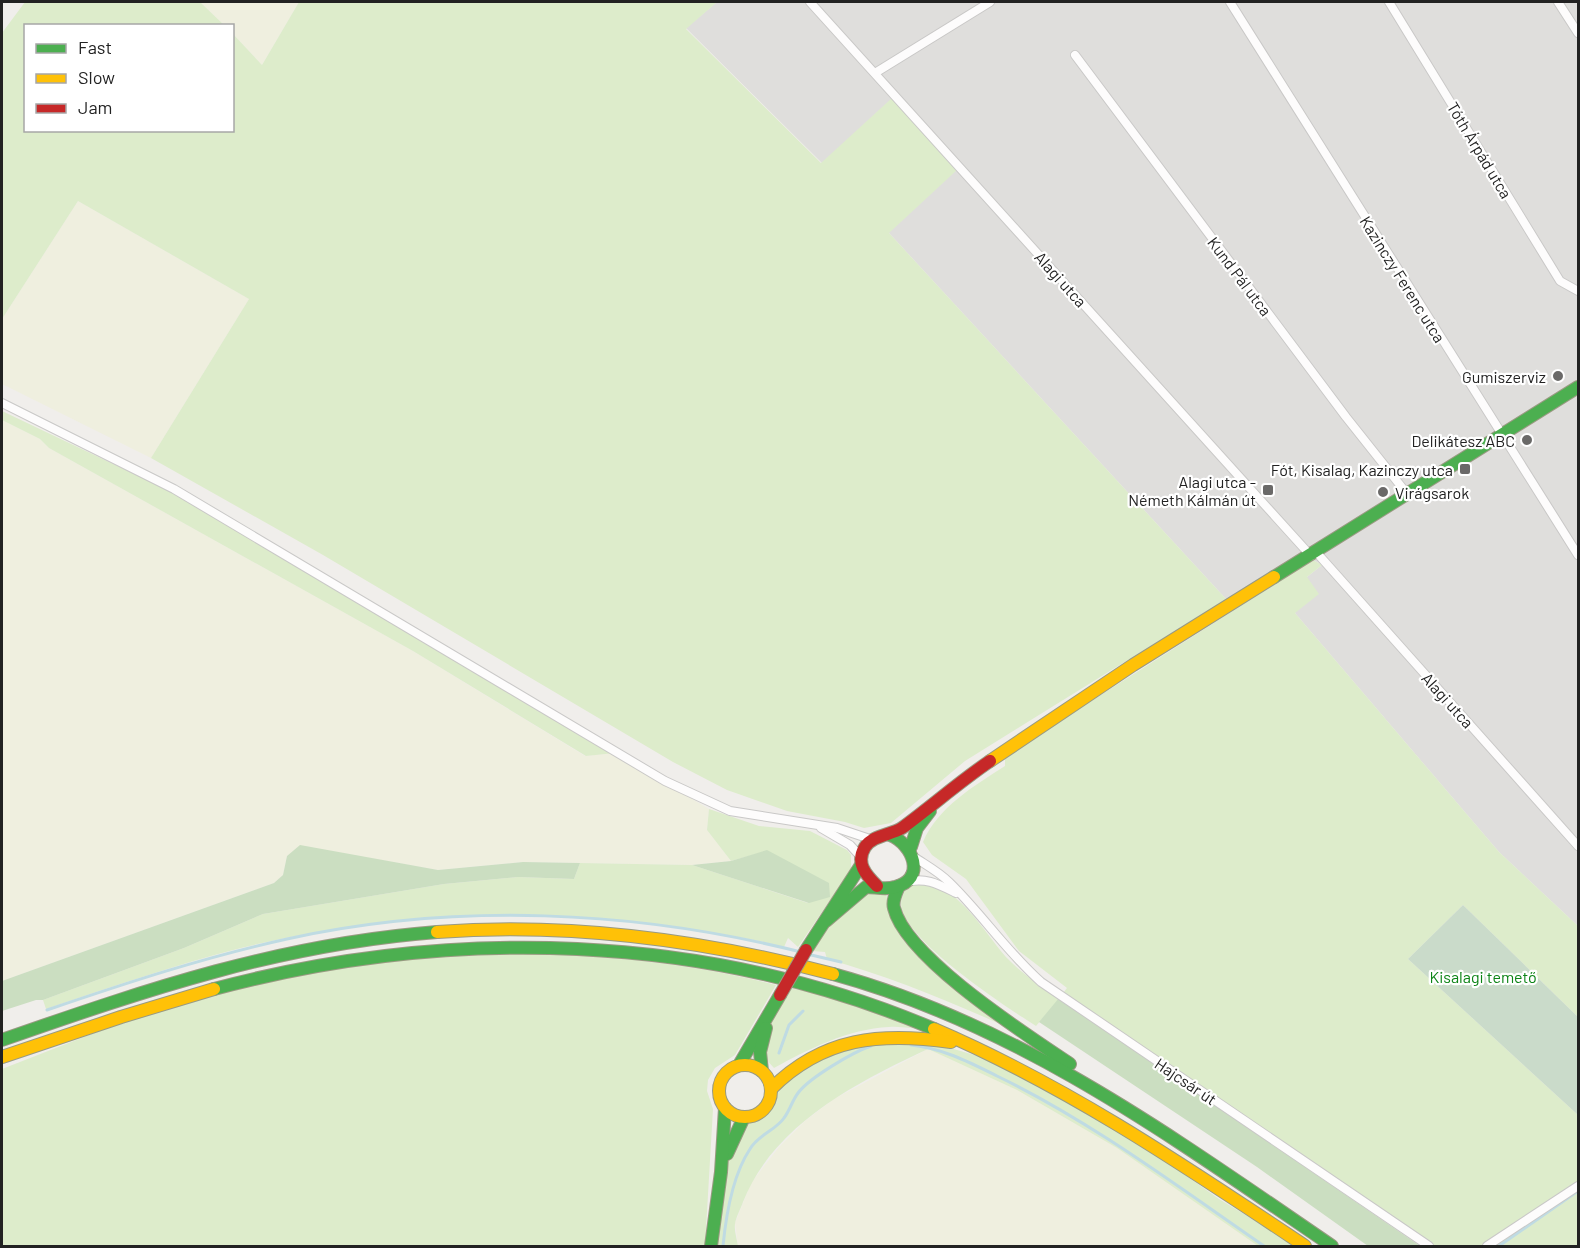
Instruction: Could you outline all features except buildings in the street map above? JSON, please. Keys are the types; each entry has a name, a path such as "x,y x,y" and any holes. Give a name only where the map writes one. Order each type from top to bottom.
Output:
{"main road":[{"path":"739,1065 861,861 865,848 873,840 890,835 1133,665 1314,555 1578,387"},
{"path":"947,793 917,828 913,852 914,866 902,884 894,907 897,919 924,955 1112,1098 1332,1246"},
{"path":"890,835 898,837 913,852"},
{"path":"861,861 864,874 877,886"},
{"path":"826,921 859,891 877,886 892,888 902,884"},
{"path":"2,1040 172,982 248,961 323,945 392,935 459,929 582,930 704,944 759,954 854,979 931,1007 1000,1037 1112,1098"},
{"path":"2,1057 178,999 292,970 393,954 523,946 645,954 757,973 860,1001 979,1048 1053,1086 1145,1140 1305,1246"},
{"path":"768,1017 760,1052 762,1071 771,1089"},
{"path":"725,1108 744,1117 753,1116 766,1106 771,1089 782,1076 802,1063 829,1051 869,1038 919,1036 979,1048"},
{"path":"711,1246 721,1172 725,1108 719,1096 720,1083 727,1071 739,1065 747,1065 762,1071"},
{"path":"721,1172 731,1140 744,1117"}],"street":[{"name":"Alagi utca","path":"810,2 1578,846"},
{"path":"875,73 990,2"},
{"name":"Kazinczy Ferenc utca","path":"1230,2 1578,555"},
{"name":"Tóth Árpád utca","path":"1389,2 1560,281 1578,291"},
{"path":"1558,2 1578,33"},
{"name":"Kund Pál utca","path":"1075,54 1346,417 1408,495"},
{"path":"2,403 174,489 664,781 730,811 837,828 873,840"},
{"path":"812,824 838,837 861,861"},
{"name":"Hajcsár út","path":"913,852 948,880 1016,960 1041,982 1429,1246"},
{"name":"Hajcsár út","path":"902,884 919,879 931,881 962,896"},
{"path":"1487,1246 1578,1186"}],"shaded area":[{"path":"717,2 1578,2 1578,926 1499,852 1295,613 1307,577 1322,565 1313,560 1232,612 1226,599 889,233 892,99 822,163 686,28"}],"green space":[{"path":"25,2 200,2 223,24 24,24 24,132 234,132 234,35 262,65 299,2 717,2 686,29 821,163 892,98 957,170 889,233 1226,599 965,761 891,823 864,828 787,811 727,790 673,762 323,555 151,458 249,299 78,201 2,319 2,33"},
{"path":"200,2 299,2 262,65 234,35 234,24 223,24"},
{"path":"78,201 249,299 151,458 2,384 2,319"},
{"path":"2,411 174,493 615,753 586,756 413,651 49,448 40,439 2,420"},
{"path":"2,420 40,439 49,448 413,651 585,756 615,753 709,809 707,830 731,861 692,865 523,862 438,870 300,846 287,856 283,875 274,883 2,981"},
{"path":"1313,560 1322,565 1307,577 1319,594 1295,613 1499,852 1578,926 1578,1017 1463,905 1408,959 1578,1115 1578,1246 1420,1246 1059,999 1036,1026 954,968 914,930 903,913 902,898 909,886 927,883 941,888 967,909 1014,965 1059,998 1067,988 1019,951 966,879 932,855 923,842 947,808 981,781 1005,766 1005,756"},
{"path":"709,809 759,826 810,831 847,850 851,855 851,870 798,947 788,938 784,947 695,930 581,917 524,915 410,919 354,926 241,948 167,969 46,1009 43,1000 184,948 263,914 444,884 518,877 574,879 580,863 692,865 808,903 767,851 731,861 707,830"},
{"path":"300,845 438,870 523,862 580,863 574,879 518,877 444,884 263,914 184,948 43,1000 36,1000 2,1011 2,981 274,883 283,875 287,856"},
{"path":"767,850 829,883 830,897 809,903 692,865 731,861"},
{"path":"860,891 886,893 889,909 1016,1031 922,991 827,959 825,952 812,951 830,923"},
{"name":"Kisalagi temető","path":"1463,905 1578,1017 1578,1115 1408,959"},
{"path":"456,952 537,953 617,958 697,968 776,985 735,1055 715,1068 708,1080 707,1091 713,1109 705,1246 2,1246 2,1069 171,1003 273,977"},
{"path":"790,988 815,993 927,1030 894,1027 859,1032 815,1047 774,1068 764,1057 771,1022"},
{"path":"1059,998 1420,1246 1368,1246 1257,1167 1039,1022"},
{"path":"866,1041 943,1046 992,1060 1140,1143 1219,1199 1297,1246 1258,1246 1117,1148 1017,1090 928,1049 846,1092 796,1128 775,1150 757,1175 743,1202 735,1224 738,1246 716,1246 727,1165 736,1135 743,1125 767,1113 777,1090 795,1071"},
{"path":"928,1049 1017,1090 1117,1148 1258,1246 738,1246 735,1223 751,1183 779,1147 805,1121 834,1099"}],"waterway":[{"path":"47,1010 166,971 256,946 351,927 415,920 480,916 545,916 610,920 674,927 801,952"},
{"path":"807,954 841,962"},
{"path":"779,1053 789,1025 803,1011"},
{"path":"911,1045 944,1052 1032,1094 1134,1156 1264,1246"},
{"path":"723,1246 734,1183 753,1144 781,1122 798,1093 812,1080 843,1060 871,1046"},
{"path":"1499,1246 1578,1191"}],"traffic: fast":[{"path":"1274,577 1578,387"},
{"path":"911,847 917,828 930,811"},
{"path":"826,921 866,887 892,888 905,883 911,877 914,869 910,853 898,839 890,835"},
{"path":"806,950 861,865"},
{"path":"899,886 894,908 903,928 921,949 970,994 1070,1064"},
{"path":"2,1040 110,1003 216,971 324,947 437,932"},
{"path":"214,989 304,969 394,955 486,948 577,949 668,957 759,973 847,997 934,1029"},
{"path":"833,974 902,996 968,1023 1032,1054 1154,1126 1332,1246"},
{"path":"739,1065 780,995"},
{"path":"762,1071 760,1052 766,1028"},
{"path":"711,1246 721,1172 725,1108"},
{"path":"727,1154 744,1117"}],"traffic: slow":[{"path":"990,761 1133,665 1274,577"},
{"path":"437,932 537,930 636,936 735,952 833,974"},
{"path":"2,1057 214,989"},
{"path":"934,1029 983,1051 1078,1102 1170,1157 1305,1246"},
{"path":"771,1089 811,1058 854,1042 901,1038 951,1042"},
{"path":"740,1065 750,1065 759,1069 767,1077 771,1091 767,1105 759,1113 750,1117 740,1117 731,1113 723,1105 719,1096 719,1086 723,1077 731,1069 740,1065"}],"traffic: jam":[{"path":"877,886 863,868 861,858 868,843 902,828 990,761"},
{"path":"780,995 806,950"}],"place":[{"name":"Gumiszerviz","path":"1558,376"},
{"name":"Delikátesz ABC","path":"1527,440"},
{"name":"Fót, Kisalag, Kazinczy utca","path":"1465,469"},
{"name":"Alagi utca - Németh Kálmán út","path":"1268,490"},
{"name":"Virágsarok","path":"1383,492"}]}
